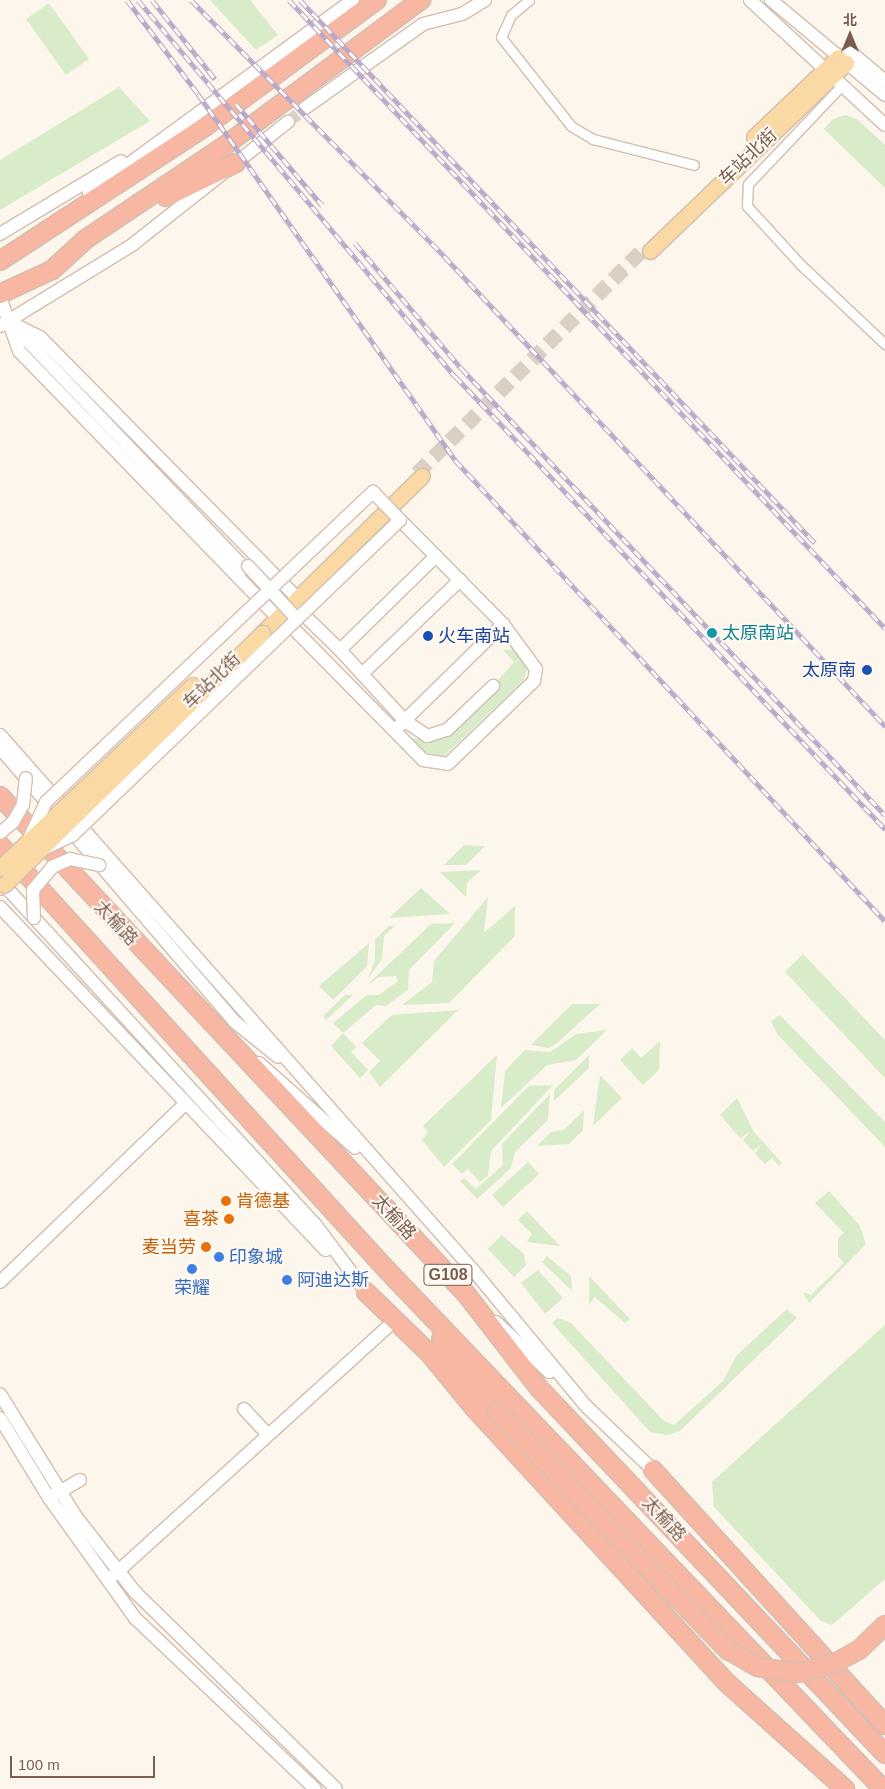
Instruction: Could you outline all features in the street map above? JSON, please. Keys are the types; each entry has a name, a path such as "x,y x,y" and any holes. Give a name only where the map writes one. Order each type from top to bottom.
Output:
{"highway":[{"path":"0,260 206,126 377,0"},
{"path":"0,295 52,270 86,239 223,147 421,0"},
{"path":"0,285 236,163"},
{"path":"0,252 25,243"},
{"name":"太榆路","path":"0,796 197,1011 467,1295 538,1387 885,1754"},
{"name":"太榆路","path":"0,846 386,1269 882,1789"},
{"path":"386,1269 497,1412"},
{"path":"366,1292 430,1354 497,1412 728,1650 758,1668 798,1673 837,1662 859,1650 885,1625"},
{"path":"430,1354 475,1409 727,1683 845,1789"},
{"path":"653,1470 885,1725"}],"main road":[{"name":"车站北街","path":"648,249 832,77 842,60"},
{"path":"0,868 65,825 259,629 291,618 294,595 419,475"},
{"path":"1,885 31,848"}],"street":[{"path":"25,243 158,140 354,0"},
{"path":"305,108 424,24 462,14 485,0"},
{"path":"529,0 511,16 501,37 571,126 593,139 694,165"},
{"path":"750,0 854,100 885,125"},
{"path":"771,0 885,96"},
{"path":"842,60 852,53 885,81"},
{"path":"832,77 748,184 747,206 800,264 885,344"},
{"path":"854,100 850,84 857,79 869,82"},
{"path":"4,326 132,245 288,122"},
{"path":"0,234 49,201 158,140"},
{"path":"0,295 4,326 19,351 291,618 340,650 405,721 427,736 437,735 493,686"},
{"path":"4,326 76,391 268,591 393,731 423,760 448,764 534,681 535,663 503,624 373,492 268,591 46,802 31,848"},
{"path":"4,326 40,336 294,595"},
{"path":"31,848 65,825 291,618 403,524"},
{"path":"340,650 436,556"},
{"path":"362,674 460,580"},
{"path":"393,731 503,624"},
{"path":"0,735 308,1080 394,1186"},
{"path":"0,748 235,1022 308,1080"},
{"path":"0,833 13,822 23,805 26,778"},
{"path":"34,918 34,890 52,867 70,859 99,865"},
{"path":"1,885 34,918 315,1224 366,1292"},
{"path":"2,912 366,1292"},
{"path":"197,1011 308,1104 394,1186 473,1270 586,1406"},
{"path":"0,1282 186,1103"},
{"path":"467,1295 653,1470"},
{"path":"108,1580 395,1320"},
{"path":"0,1394 55,1495 108,1580 135,1618 315,1789"},
{"path":"244,1409 268,1436"},
{"path":"0,1418 55,1495 118,1571 220,1679 336,1789"},
{"path":"55,1495 80,1480"}],"green space":[{"path":"210,0 250,0 278,35 256,50"},
{"path":"49,3 89,59 66,75 26,19"},
{"path":"119,87 150,121 0,210 0,160"},
{"path":"845,115 857,119 885,145 885,188 824,129 833,119"},
{"path":"513,649 528,665 524,680 443,757 423,751 412,738 435,741 451,734 514,662 503,650"},
{"path":"464,845 485,846 466,865 444,865"},
{"path":"481,870 467,883 466,897 440,872"},
{"path":"421,888 450,914 389,918"},
{"path":"488,897 484,933 515,906 515,936 449,1003 402,1005 432,982 434,961"},
{"path":"455,923 409,970 408,990 386,1006 376,1005 343,1033 333,1023 367,995 379,995 398,981 396,976 379,977 366,986 431,924"},
{"path":"389,926 395,926 384,936 382,959 367,980 375,961 375,939"},
{"path":"369,943 367,966 333,1000 319,986"},
{"path":"803,954 885,1040 885,1078 785,972"},
{"path":"345,995 353,995 326,1020 323,1016"},
{"path":"572,1004 600,1004 549,1048 531,1045"},
{"path":"458,1010 380,1087 369,1072 380,1061 362,1043 392,1015"},
{"path":"780,1015 885,1122 885,1147 777,1034 771,1021"},
{"path":"607,1030 576,1060 547,1065 501,1108 505,1071 525,1050 550,1052 576,1034"},
{"path":"343,1033 356,1047 351,1052 368,1070 360,1078 331,1046"},
{"path":"660,1041 659,1070 643,1085 620,1060 632,1048 641,1058"},
{"path":"497,1055 491,1120 444,1167 422,1140 428,1132 423,1126"},
{"path":"589,1055 589,1068 554,1101 554,1090"},
{"path":"600,1075 622,1098 593,1126"},
{"path":"553,1085 491,1151 488,1176 480,1182 468,1169 462,1174 452,1164 529,1086"},
{"path":"550,1094 548,1120 515,1152 511,1168 477,1199 460,1181 464,1178 476,1189 503,1165 502,1144"},
{"path":"737,1098 754,1132 782,1163 779,1166 772,1158 765,1164 755,1154 761,1144 753,1151 743,1140 750,1132 740,1138 720,1115"},
{"path":"584,1110 583,1130 569,1144 537,1146 551,1132 564,1130"},
{"path":"528,1162 539,1174 503,1207 492,1195"},
{"path":"829,1191 860,1226 866,1244 809,1303 803,1292 811,1295 844,1263 838,1256 838,1238 844,1233 815,1203"},
{"path":"527,1211 560,1246 527,1242 532,1234 518,1220"},
{"path":"502,1235 524,1254 526,1265 514,1277 488,1249"},
{"path":"547,1256 571,1276 572,1291 542,1262"},
{"path":"538,1270 563,1298 545,1314 521,1283"},
{"path":"589,1276 630,1319 625,1323 595,1297 589,1304"},
{"path":"787,1309 797,1318 680,1431 668,1435 650,1432 552,1323 558,1318 571,1323 664,1421 674,1425 723,1381 736,1356"},
{"path":"885,1325 885,1579 832,1625 821,1621 714,1507 712,1482"}],"tunnel":[{"path":"288,122 305,108"},
{"path":"417,473 645,247"}],"railway":[{"path":"127,0 198,94 455,460 885,921"},
{"path":"138,0 455,376 885,829"},
{"path":"152,0 215,79"},
{"path":"191,0 444,256 885,726"},
{"path":"289,0 885,628"},
{"path":"300,0 815,543"},
{"path":"236,104 322,205"},
{"path":"355,243 461,368 885,815"}],"place":[{"name":"太原南站","path":"712,633"},
{"name":"火车南站","path":"428,636"},
{"name":"太原南","path":"867,670"},
{"name":"肯德基","path":"226,1201"},
{"name":"喜茶","path":"229,1219"},
{"name":"麦当劳","path":"206,1247"},
{"name":"印象城","path":"219,1257"},
{"name":"荣耀","path":"192,1269"},
{"name":"阿迪达斯","path":"287,1280"}]}
